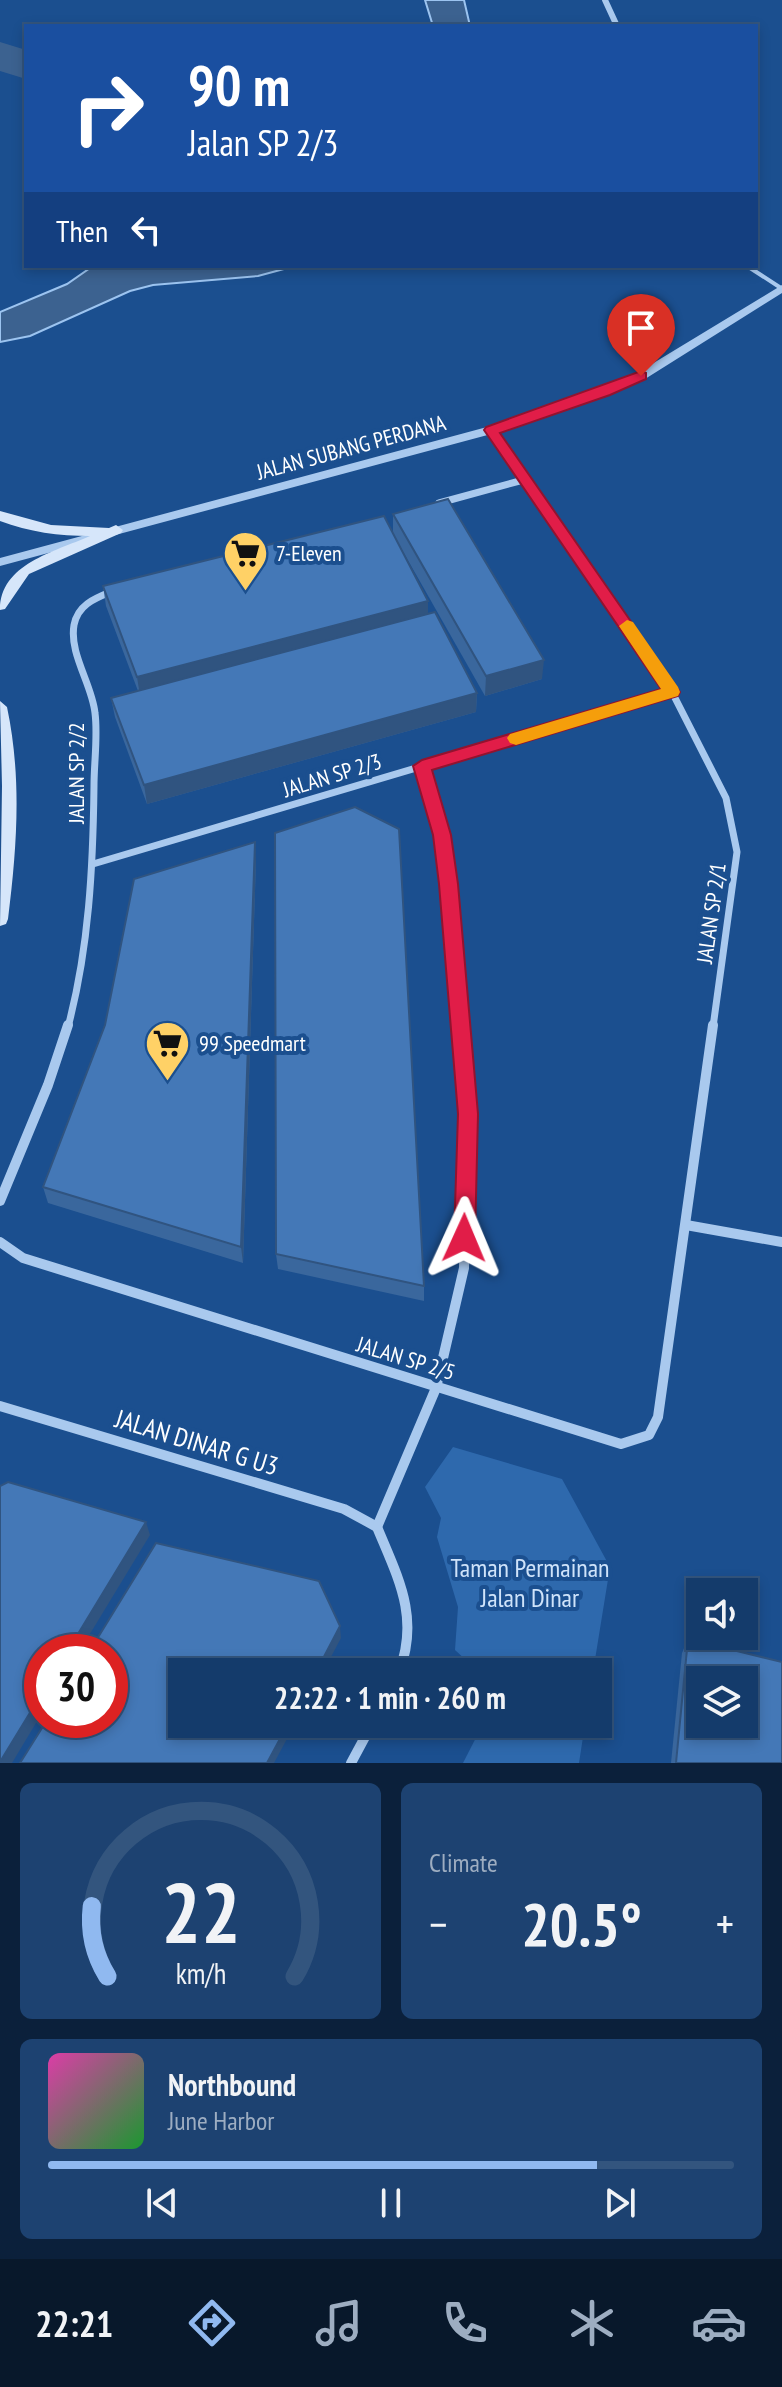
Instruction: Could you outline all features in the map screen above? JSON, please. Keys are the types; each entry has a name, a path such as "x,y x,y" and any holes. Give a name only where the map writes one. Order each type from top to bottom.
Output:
{"main road":[{"path":"0,516 30,528 116,530"},
{"path":"0,605 24,571 116,530"},
{"path":"0,707 6,733 11,830 0,919"}],"street":[{"path":"605,0 616,24"},
{"name":"JALAN SUBANG PERDANA","path":"0,562 491,430 605,392 641,376 782,288"},
{"name":"JALAN SP 2/1","path":"491,430 672,692 726,798 737,852 679,1275"},
{"path":"422,508 527,479"},
{"name":"JALAN SP 2/2","path":"0,1201 49,1086 72,1012 93,864 95,710 72,634 82,607 94,597 123,589"},
{"name":"JALAN SP 2/3","path":"93,864 672,692"},
{"path":"406,1658 411,1615 377,1527 436,1388 464,1268 468,1114 442,835 422,766"},
{"path":"686,1225 782,1242"},
{"name":"JALAN SP 2/5","path":"0,1242 23,1258 621,1444 649,1435 658,1417 679,1275"},
{"name":"JALAN DINAR G U3","path":"0,1406 344,1509 377,1527"},
{"path":"351,1763 364,1738"}],"lane":[{"path":"750,268 782,288"}],"green space":[{"name":"Taman Permainan Jalan Dinar","path":"453,1447 562,1479 610,1567 595,1658 464,1658 455,1650 458,1607 437,1537 441,1518 425,1487"},
{"path":"476,1738 583,1738 579,1763 463,1763"}],"shaded area":[{"path":"425,0 464,0 470,24 432,24"},
{"path":"90,268 288,268 258,276 153,285 130,291 30,336 0,342 0,312 67,284"}],"building":[{"path":"448,499 544,660 486,676 393,514"},
{"path":"384,516 428,601 137,677 103,586"},
{"path":"435,612 477,693 144,785 111,698"},
{"path":"355,807 399,829 424,1286 276,1254 275,833"},
{"path":"255,842 241,1247 43,1187 105,1025 134,879"},
{"path":"8,1482 146,1522 78,1634 24,1634 24,1723 0,1762 0,1486"},
{"path":"156,1543 319,1581 340,1626 323,1658 168,1658 168,1738 280,1738 267,1763 20,1763 36,1738 128,1738 128,1634 100,1634"},
{"path":"687,1650 733,1650 782,1662 782,1763 676,1763"}],"waterway":[{"path":"0,56 24,64"}],"slow traffic":[{"path":"516,738 672,692 627,626"}],"place":[{"name":"7-Eleven","path":"245,592"},
{"name":"99 Speedmart","path":"168,1082"}],"route":[{"path":"464,1238 468,1114 449,884 442,835 422,766 672,692 491,430 605,392 641,376"}]}
